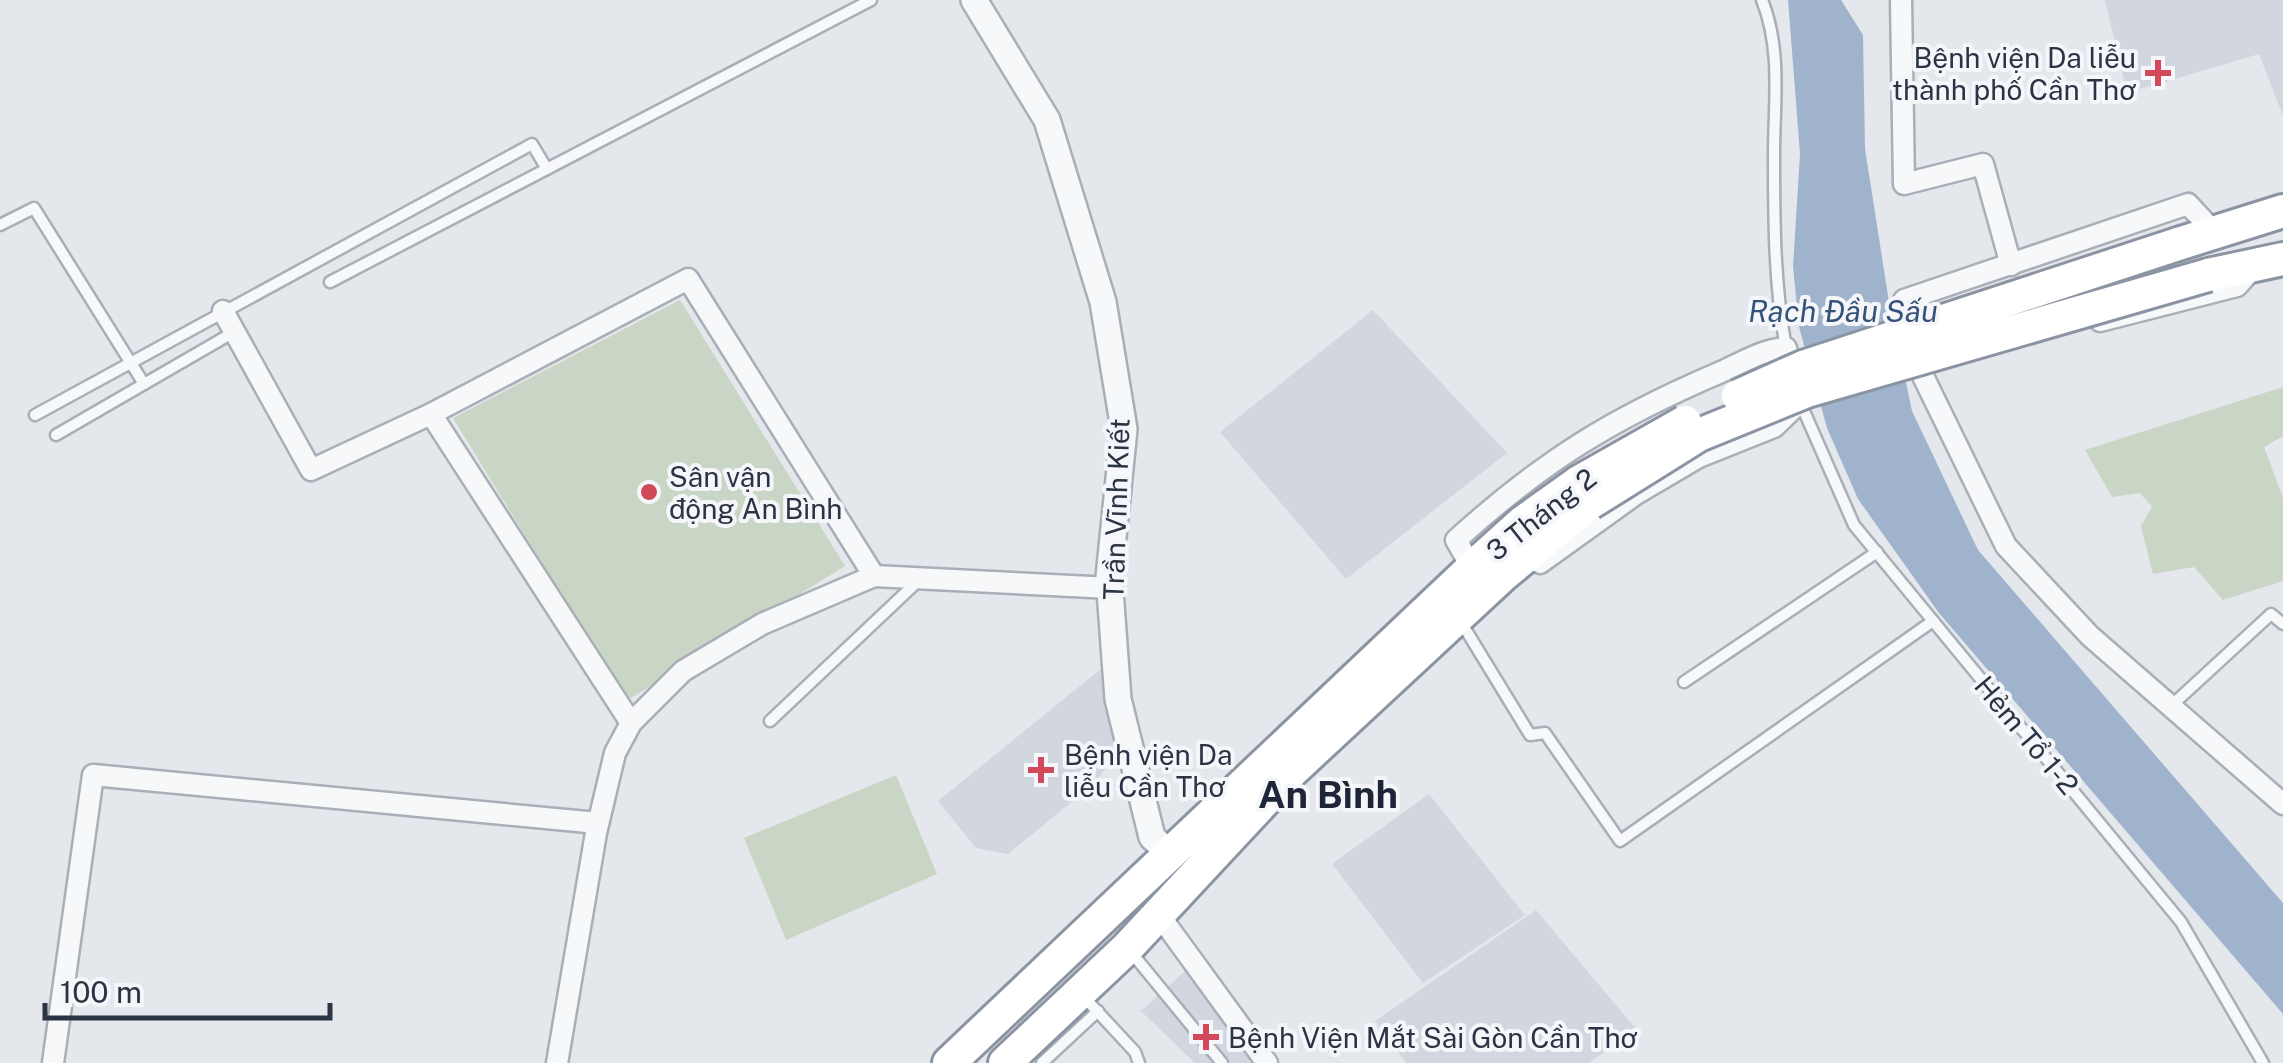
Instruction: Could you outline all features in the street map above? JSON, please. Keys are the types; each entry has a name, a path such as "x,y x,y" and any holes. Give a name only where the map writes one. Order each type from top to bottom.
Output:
{"highway":[{"name":"3 Tháng 2","path":"949,1063 1171,855 1487,572 1585,493 1629,450 1803,367 2283,210"},
{"name":"3 Tháng 2","path":"1585,493 1699,435 1807,390 2268,262"},
{"name":"3 Tháng 2","path":"1021,1061 1088,1002 1157,912 1292,771 1458,617 1487,572"}],"street":[{"name":"Trần Vĩnh Kiết","path":"974,0 1047,120 1103,302 1124,428 1111,588 1118,699 1152,836 1171,855"},
{"path":"1901,0 1904,184 1983,164 2011,265"},
{"path":"2214,232 2188,204 1904,300 1899,310 1920,370 2006,546 2090,636 2283,804"},
{"path":"1920,370 2020,340 2218,292 2237,286 2268,262"},
{"path":"223,311 311,470 431,414 688,279 874,576"},
{"path":"1786,348 1800,402 1774,427 1700,457 1636,494 1521,578 1513,581 1487,572 1456,540 1520,482 1586,437 1675,392 1786,348"},
{"path":"431,414 632,723"},
{"path":"557,1063 598,823 615,753 632,723 682,671 762,624 874,576 1111,588"},
{"path":"53,1063 92,774 598,823"},
{"path":"1157,912 1267,1063"}],"lane":[{"path":"330,282 871,0"},
{"path":"1762,0 1770,20 1776,71 1773,261 1786,348"},
{"path":"34,414 532,144 547,169"},
{"path":"0,225 34,208 144,384"},
{"path":"56,434 235,332"},
{"name":"Hẻm Tổ 1-2","path":"1800,402 1854,525 2181,922 2263,1063"},
{"path":"1684,682 1876,552"},
{"path":"770,722 922,578"},
{"path":"2171,706 2271,614 2283,624"},
{"path":"1458,617 1530,735 1545,733 1620,841 1933,621"},
{"path":"1127,948 1222,1063"},
{"path":"1088,1002 1135,1052 1139,1063"}],"shaded area":[{"name":"Bệnh viện Da liễu thành phố Cần Thơ","path":"2105,0 2283,0 2283,116 2259,54 2127,93"},
{"path":"1373,310 1507,453 1346,579 1220,432"},
{"name":"Bệnh viện Da liễu Cần Thơ","path":"1101,669 1104,701 1120,753 1090,787 1008,854 976,848 938,801"},
{"path":"1429,794 1525,915 1423,983 1332,864"},
{"path":"1536,910 1636,1029 1589,1063 1406,1063 1375,1021"},
{"name":"Bệnh Viện Mắt Sài Gòn Cần Thơ","path":"1192,965 1263,1063 1195,1063 1141,1011"}],"green space":[{"name":"Sân vận động An Bình","path":"680,300 845,566 626,701 453,418"},
{"path":"2283,387 2283,436 2264,447 2283,498 2283,581 2223,600 2194,567 2153,574 2141,526 2152,507 2140,493 2112,497 2085,450"},
{"path":"896,775 937,874 786,940 744,838"}],"water":[{"name":"Rạch Đầu Sấu","path":"1788,0 1841,0 1863,35 1865,149 1889,302 1912,411 1978,550 2283,903 2283,1014 1939,613 1858,499 1827,428 1799,327 1793,266 1800,154"}],"place":[{"name":"Bệnh viện Da liễu thành phố Cần Thơ","path":"2158,73"},
{"name":"Sân vận động An Bình","path":"649,492"},
{"name":"Bệnh viện Da liễu Cần Thơ","path":"1041,770"},
{"name":"Bệnh Viện Mắt Sài Gòn Cần Thơ","path":"1206,1037"}],"district":[{"name":"An Bình","path":"1328,794"}]}
